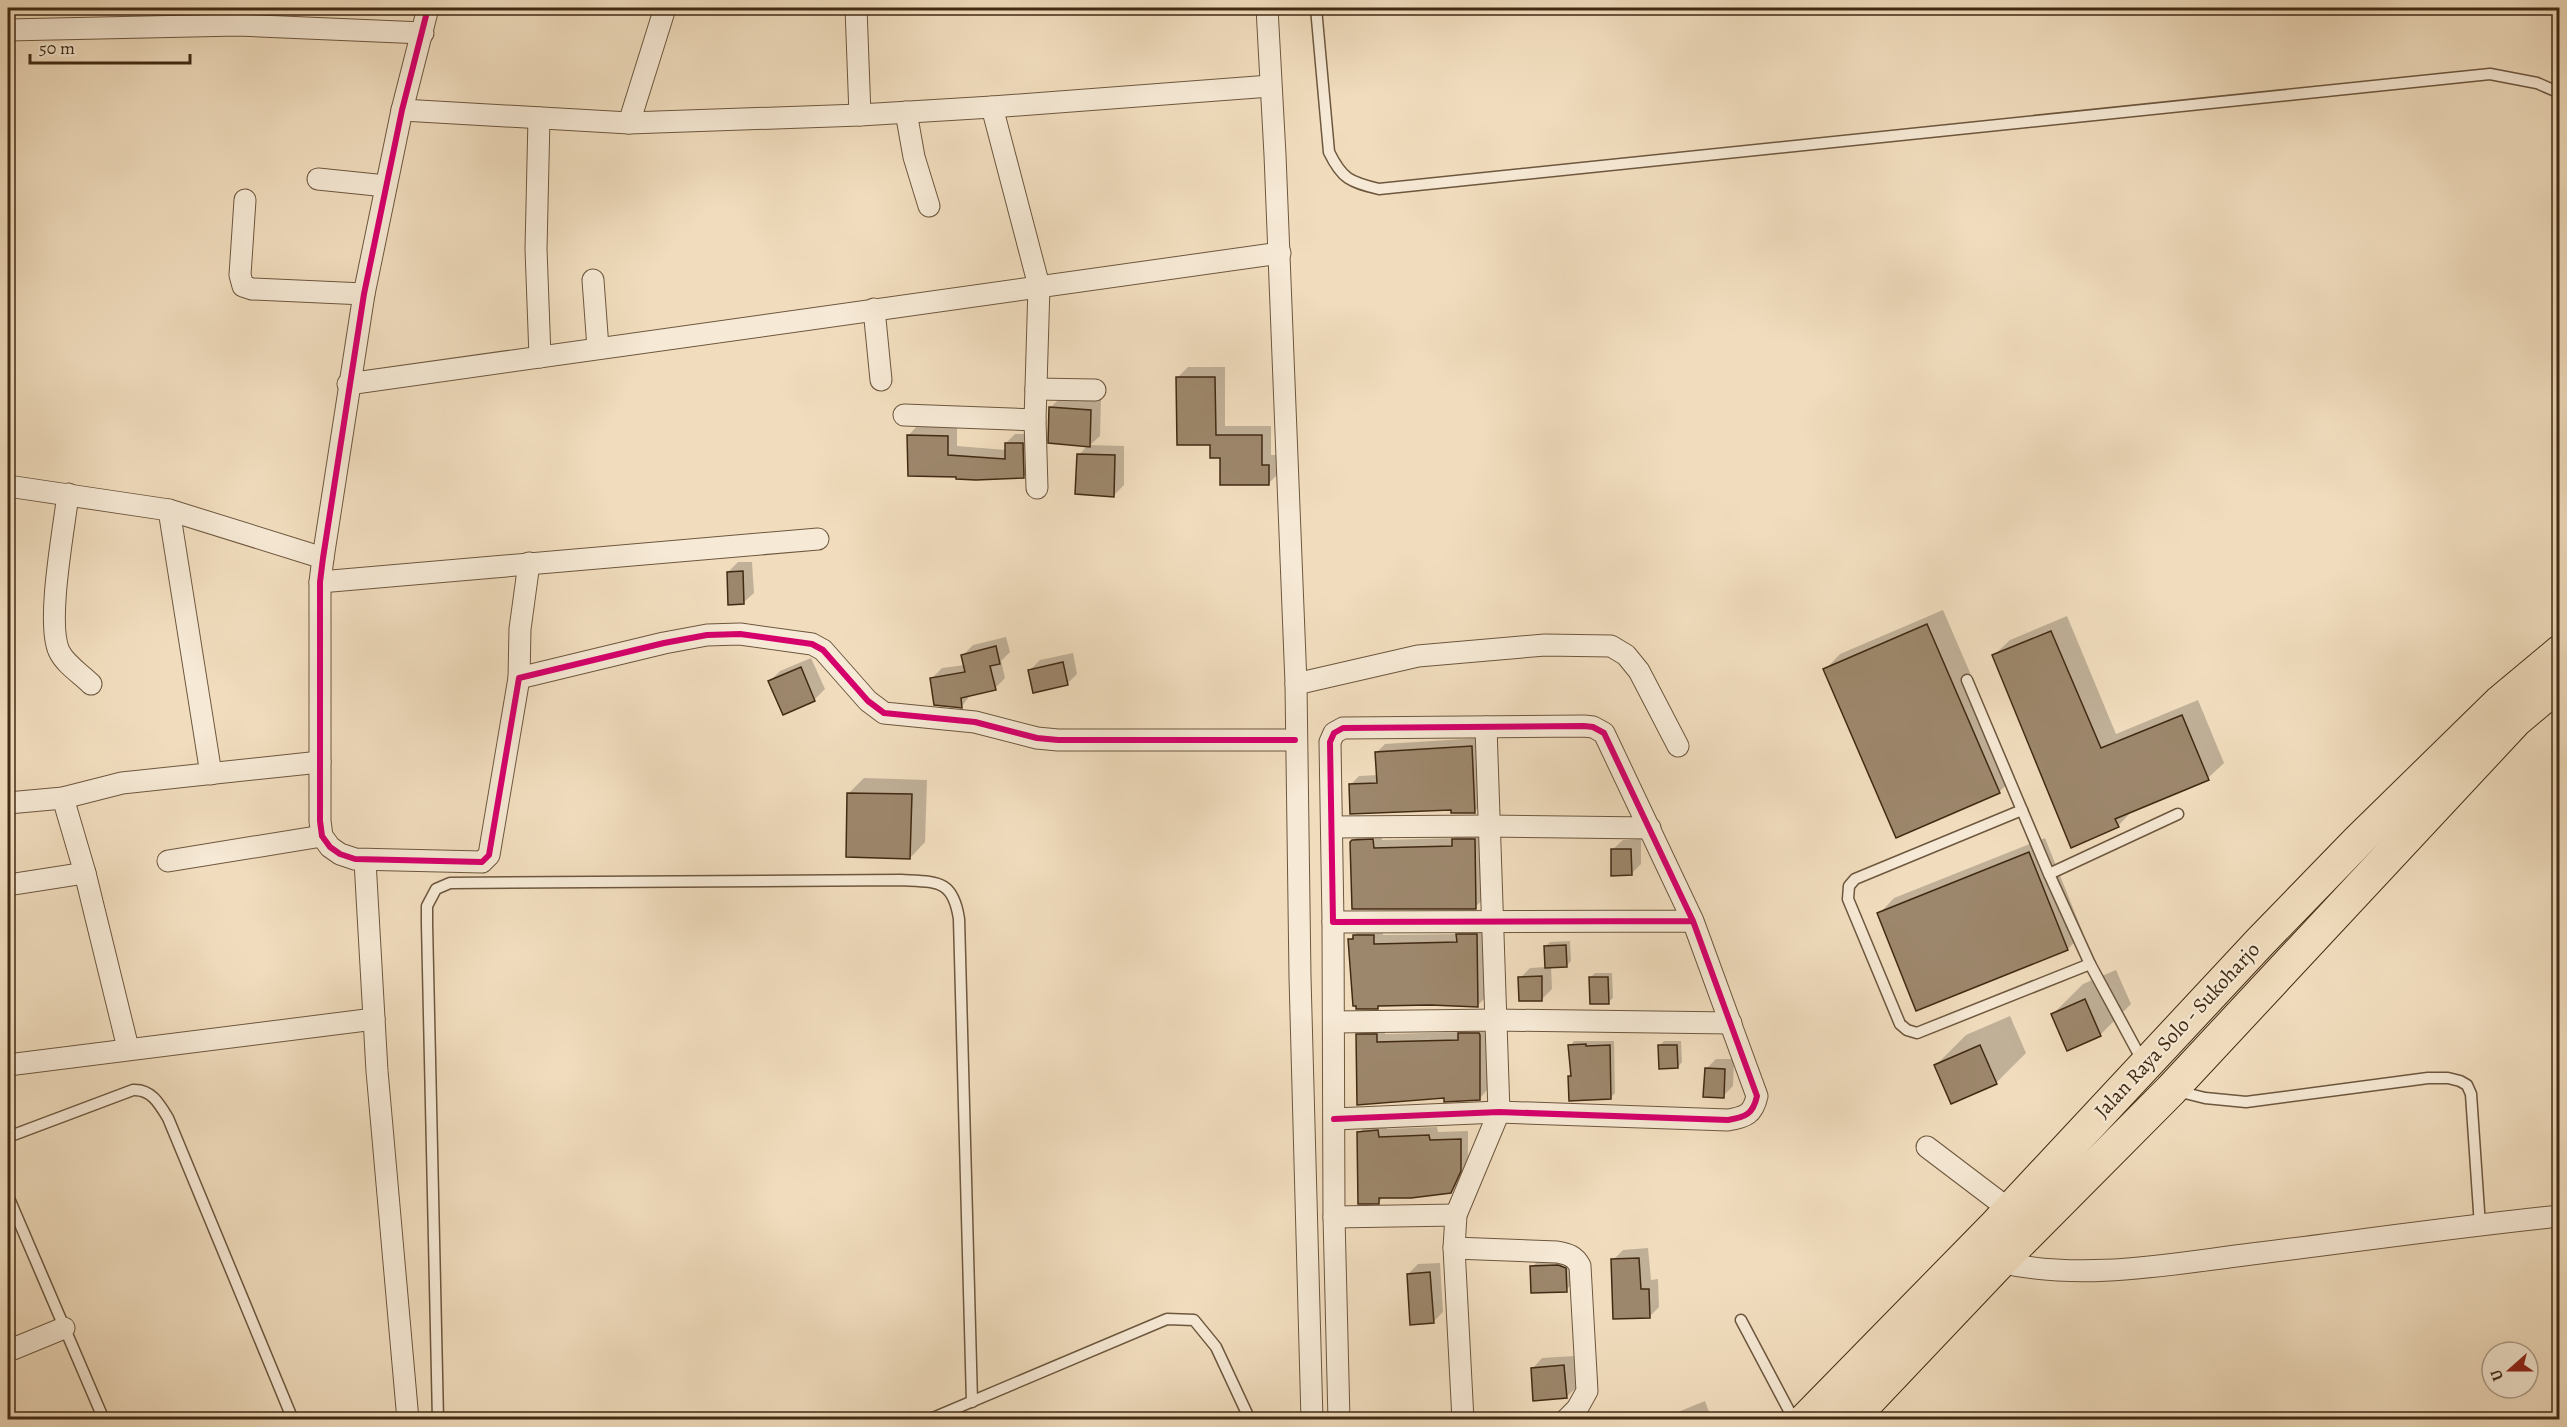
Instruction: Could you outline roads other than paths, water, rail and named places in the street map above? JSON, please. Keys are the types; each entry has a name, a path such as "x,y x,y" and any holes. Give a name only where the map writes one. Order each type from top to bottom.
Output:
{"main road":[{"name":"Jalan Raya Solo - Sukoharjo","path":"1850,1419 2008,1234 2145,1065 2359,840 2499,703 2559,651"},
{"name":"Jalan Raya Solo - Sukoharjo","path":"1805,1419 2008,1234 2171,1090 2516,720 2559,683"},
{"path":"2145,1065 2171,1090"}],"street":[{"path":"428,8 402,111 363,294 320,582 320,821 322,836 339,854 365,861 478,863 487,859 519,678 520,628 529,563"},
{"path":"629,123 665,8"},
{"path":"856,8 860,109"},
{"path":"1267,8 1280,253 1296,684 1295,740 1312,1419"},
{"path":"8,30 275,16 423,33"},
{"path":"402,111 629,123 860,109 906,112 1270,86"},
{"path":"992,107 1039,286 1035,420 1037,488"},
{"path":"906,112 914,157 929,206"},
{"path":"539,118 536,249 540,357"},
{"path":"318,179 386,186"},
{"path":"245,200 240,275 243,286 252,290 363,294"},
{"path":"348,384 1280,253"},
{"path":"593,280 598,348"},
{"path":"874,309 881,380"},
{"path":"1036,389 1095,390"},
{"path":"904,416 1035,420"},
{"path":"8,486 169,510 323,558"},
{"path":"68,494 54,621 56,640 63,657 91,684"},
{"path":"169,510 210,774"},
{"path":"320,582 818,538"},
{"path":"519,678 675,641 707,635 740,634 812,644 831,657 868,701 891,715 975,722 1037,738 1058,740 1295,740"},
{"path":"1296,684 1418,656 1545,645 1611,646 1626,655 1640,671 1678,746"},
{"path":"1334,1119 1499,1112 1728,1120 1747,1117 1755,1108 1757,1096 1693,921 1608,737 1599,729 1584,726 1343,728 1336,731 1330,742 1334,1217 1339,1419"},
{"path":"1463,1419 1454,1248 1456,1215 1499,1112 1486,727"},
{"path":"8,803 63,798 122,783 320,762"},
{"path":"63,798 85,873 128,1048"},
{"path":"1332,827 1650,828"},
{"path":"168,861 322,836"},
{"path":"365,861 374,1019 408,1419"},
{"path":"8,885 85,873"},
{"path":"1333,922 1693,921"},
{"path":"8,1065 128,1048 374,1019"},
{"path":"1334,1022 1496,1020 1731,1023"},
{"path":"1927,1147 2008,1234 2031,1270 2142,1268 2559,1216"},
{"path":"1334,1217 1456,1215"},
{"path":"1454,1248 1557,1252 1568,1254 1576,1259 1580,1266 1587,1391 1577,1409 1566,1419"},
{"path":"8,1351 64,1328"}],"lane":[{"path":"1316,8 1329,152 1338,172 1353,183 1379,189 2490,74 2537,83 2559,93"},
{"path":"1967,680 2049,874 2090,964 2145,1065"},
{"path":"2022,810 1855,879 1849,886 1848,899 1900,1024 1907,1030 1917,1033 2090,964"},
{"path":"2049,874 2178,814"},
{"path":"438,1419 427,924 428,906 436,889 450,883 901,880 926,881 944,887 950,892 955,898 959,919 972,1402"},
{"path":"2171,1090 2205,1098 2246,1102 2428,1078 2460,1081 2467,1085 2471,1094 2480,1226"},
{"path":"8,1137 133,1090 142,1090 153,1097 168,1118 293,1419"},
{"path":"8,1196 104,1419"},
{"path":"927,1419 1167,1319 1194,1320 1216,1347 1250,1419"},
{"path":"1742,1320 1794,1419"}]}
